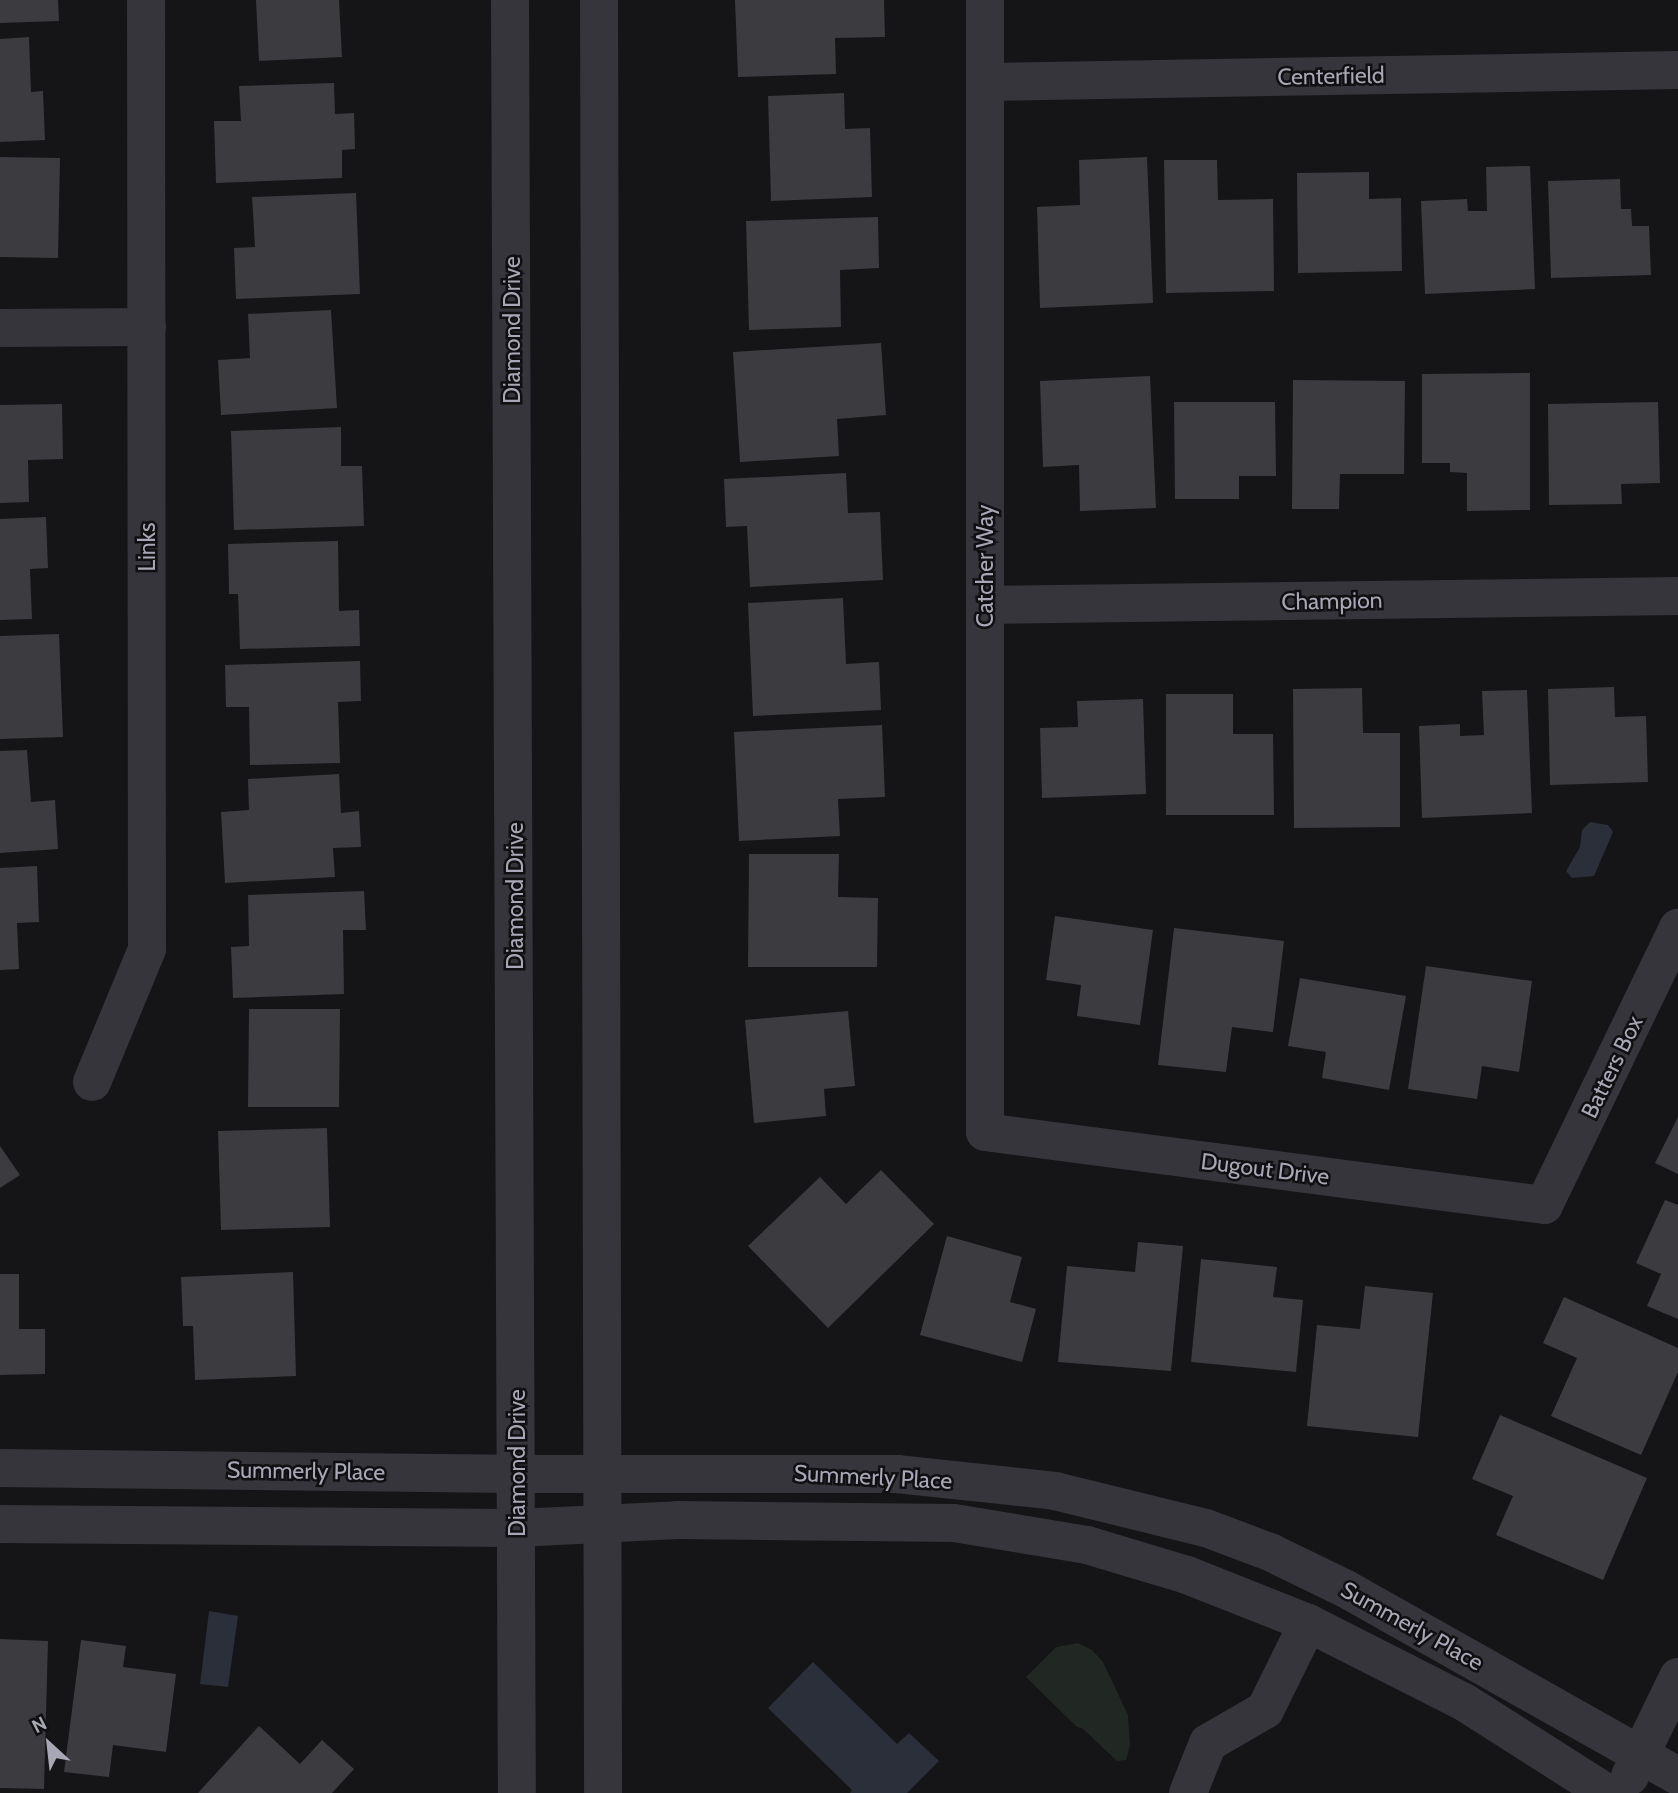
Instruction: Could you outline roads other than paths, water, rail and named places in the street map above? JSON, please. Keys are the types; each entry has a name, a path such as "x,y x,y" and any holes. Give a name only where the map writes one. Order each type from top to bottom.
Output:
{"street":[{"name":"Links","path":"92,1082 147,949 146,0"},
{"name":"Diamond Drive","path":"510,0 517,1793"},
{"path":"599,0 603,1793"},
{"name":"Catcher Way","path":"985,0 985,1132"},
{"name":"Centerfield","path":"985,82 1678,69"},
{"path":"0,328 146,327"},
{"name":"Champion","path":"985,605 1678,596"},
{"name":"Batters Box","path":"1544,1205 1676,941"},
{"name":"Dugout Drive","path":"985,1132 1544,1205"},
{"name":"Summerly Place","path":"0,1468 517,1475 897,1474 1055,1491 1206,1528 1272,1553 1346,1589 1678,1776"},
{"name":"Summerly Place","path":"0,1524 517,1528 678,1520 954,1523 1087,1545 1187,1574 1308,1623 1464,1702 1607,1793"},
{"path":"1188,1793 1208,1743 1265,1710 1308,1623"},
{"path":"1622,1793 1678,1677"}]}
